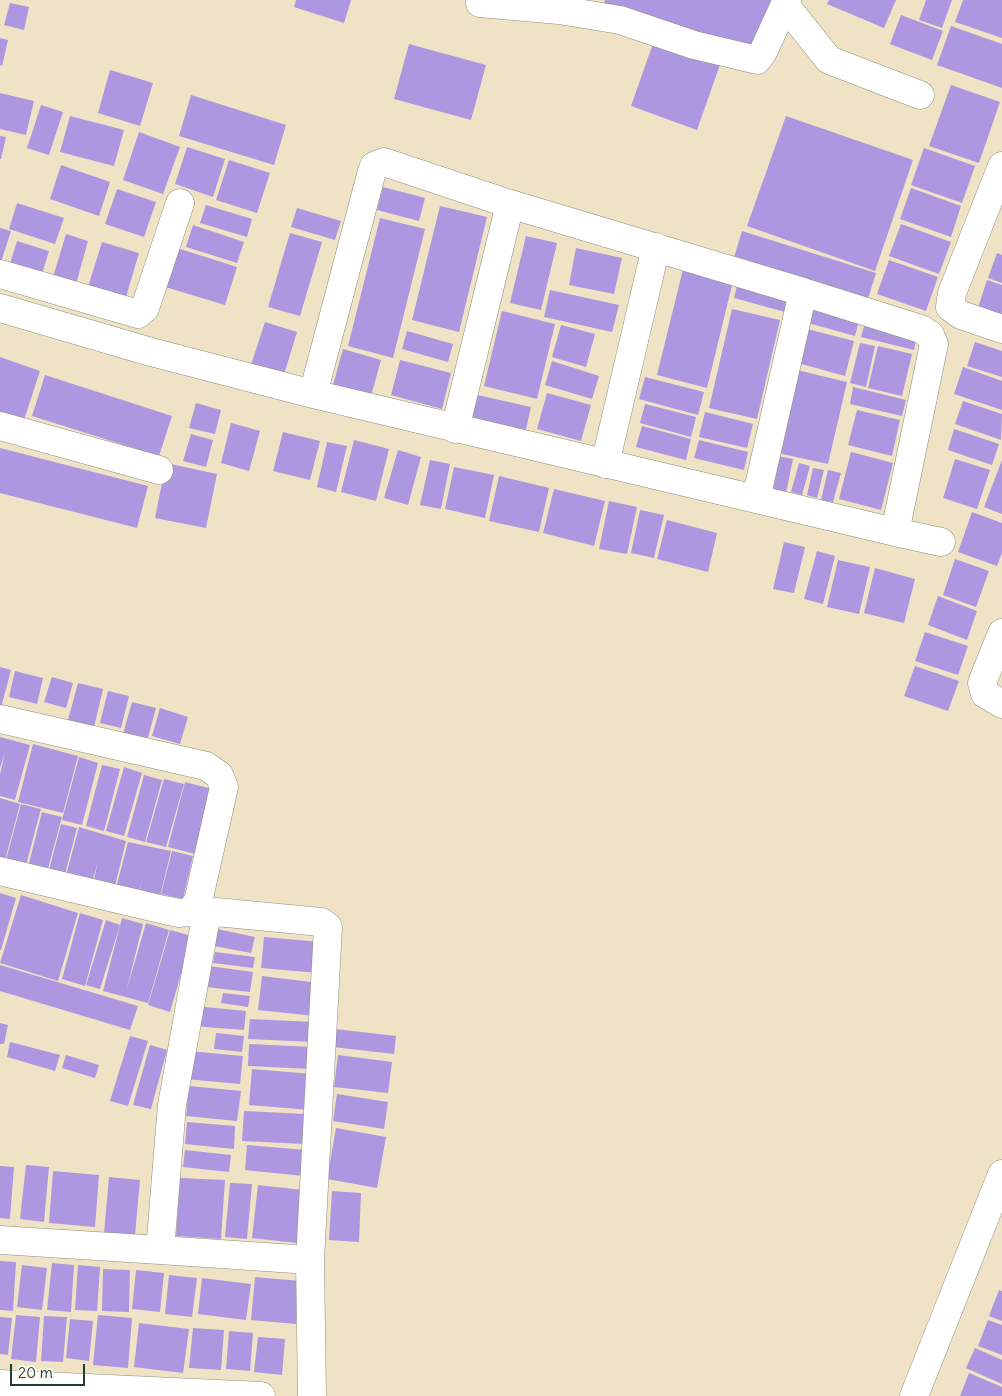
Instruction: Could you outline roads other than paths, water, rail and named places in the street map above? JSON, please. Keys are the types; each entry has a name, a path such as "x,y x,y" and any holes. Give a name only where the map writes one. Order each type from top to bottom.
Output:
{"street":[{"path":"480,3 559,10 620,20 694,45 751,60 757,60 763,52 786,3 830,60 920,95"},
{"path":"313,394 374,166 384,162 510,204 920,329 930,335 934,344 895,532"},
{"path":"1002,166 952,293 950,307 962,315 1002,329"},
{"path":"0,274 138,314 145,308 180,203"},
{"path":"456,429 510,204"},
{"path":"605,464 656,247"},
{"path":"756,499 803,292"},
{"path":"0,308 152,352 313,394 941,542"},
{"path":"0,426 159,470"},
{"path":"1002,633 982,683 985,694 1002,704"},
{"path":"0,719 206,766 219,775 224,787 198,902 188,912 178,913 164,910 0,871"},
{"path":"160,1250 172,1105 205,924 209,916 216,912 320,922 328,927 310,1260 312,1396"},
{"path":"914,1396 1001,1178"},
{"path":"0,1240 310,1260"},
{"path":"0,1384 261,1396"}]}
